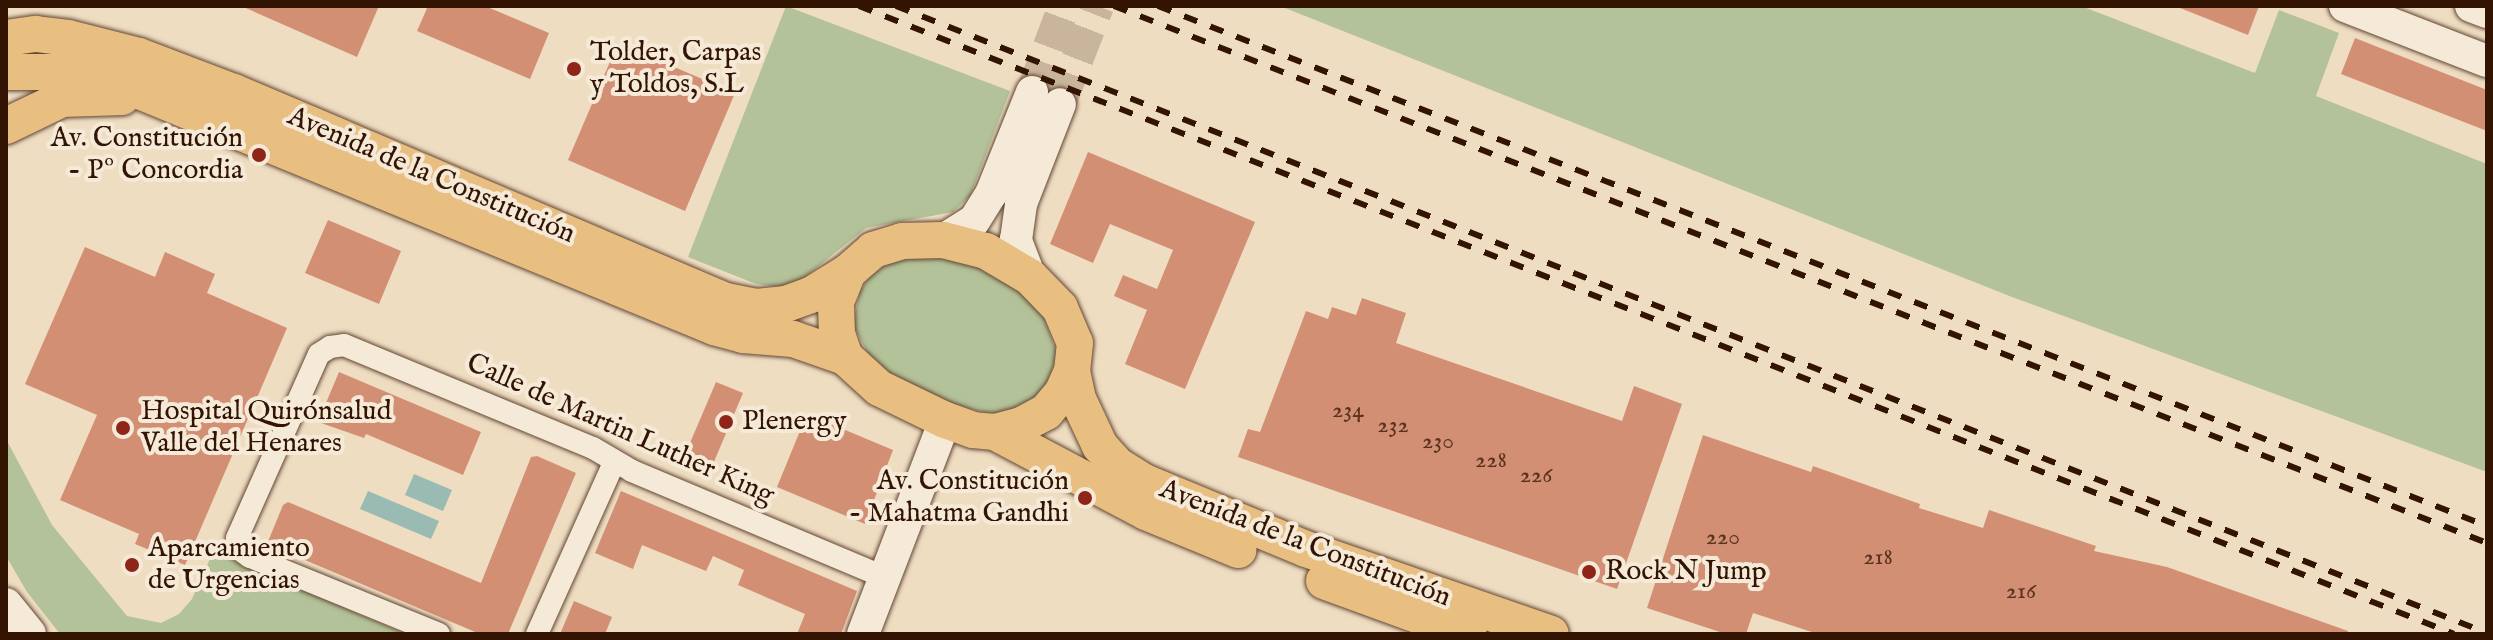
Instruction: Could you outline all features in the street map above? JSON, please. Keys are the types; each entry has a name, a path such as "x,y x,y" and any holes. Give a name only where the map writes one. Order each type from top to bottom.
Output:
{"main road":[{"name":"Avenida de la Constitución","path":"6,38 36,34 68,38 139,56 248,98 726,301 757,307 786,304 811,295 848,272"},
{"name":"Avenida de la Constitución","path":"6,72 78,72 120,83 714,327 743,335 793,339 845,357"},
{"path":"6,126 31,112 75,97 169,103"},
{"path":"943,240 986,251 1030,277 1060,308 1075,343 1072,371 1062,393 1046,412 1022,425 995,432 973,430 945,420 879,388 845,357 837,334 836,302 848,272 873,250 902,241 943,240"},
{"name":"Avenida de la Constitución","path":"1072,371 1078,399 1100,446 1117,465 1144,482 1306,549 1551,634"},
{"name":"Avenida de la Constitución","path":"995,432 1146,512 1469,634"}],"street":[{"path":"2345,6 2487,61"},
{"path":"2471,6 2487,12"},
{"path":"943,240 974,221 1046,98 1021,204 1016,240 1030,277"},
{"name":"Calle de Martin Luther King","path":"439,634 250,557 239,549 237,538 319,354 330,347 344,345 593,448 614,463 884,577"},
{"path":"863,634 945,420"},
{"path":"537,634 614,463"},
{"path":"6,604 30,634"}],"green space":[{"path":"786,6 1010,91 970,196 953,212 866,228 796,284 778,287 756,284 688,257"},
{"path":"1280,6 2081,6 2255,73 2279,10 2308,21 2339,33 2316,96 2487,164 2487,472 2012,297"},
{"path":"915,257 950,259 984,269 1030,298 1043,314 1057,354 1051,375 1040,394 1006,413 986,413 941,401 897,379 871,360 853,324 860,291 870,276 887,264"},
{"path":"6,439 52,525 127,616 161,623 179,614 192,599 213,552 406,634 60,634 27,592 6,556"}],"water":[{"path":"414,474 452,490 443,511 405,495"},
{"path":"368,491 439,521 431,539 360,509"}],"building":[{"path":"241,6 379,6 357,57"},
{"path":"428,6 485,6 549,33 530,79 417,31"},
{"path":"2175,6 2259,6 2248,35"},
{"path":"2355,38 2487,90 2487,131 2341,74"},
{"path":"618,43 735,93 685,211 568,160"},
{"path":"1088,152 1255,222 1185,389 1125,364 1147,310 1114,296 1123,275 1157,289 1173,250 1110,224 1093,263 1050,244"},
{"path":"328,220 401,251 379,304 305,273"},
{"name":"Hospital Quirónsalud Valle del Henares","path":"85,247 155,277 165,252 215,274 207,293 287,328 185,565 135,544 139,534 60,500 97,415 25,384"},
{"path":"1362,298 1406,313 1396,343 1622,421 1634,386 1682,404 1617,589 1238,457 1248,429 1260,432 1306,311 1328,319 1332,307 1356,315"},
{"path":"339,372 481,432 463,475 366,434 364,438 318,422"},
{"path":"716,382 743,393 708,476 681,464"},
{"path":"807,414 893,450 865,524 777,487"},
{"path":"1703,435 1811,472 1813,466 1920,504 1919,508 1983,528 1989,510 2096,546 2094,551 2167,567 2348,631 2347,634 1818,634 1753,613 1746,634 1726,634 1647,608"},
{"path":"537,456 576,473 508,634 480,634 267,544 283,505 288,502 481,583 531,457"},
{"path":"621,491 857,591 841,634 797,634 805,614 738,585 744,570 713,556 706,571 642,545 633,569 595,553"},
{"path":"574,601 612,617 605,634 560,634"}],"tunnel":[{"path":"1032,92 1064,6"},
{"path":"1060,104 1098,6"}],"railway":[{"path":"859,6 2454,634"},
{"path":"896,6 2487,633"},
{"path":"1114,6 2487,543"},
{"path":"1158,6 2487,526"}],"place":[{"name":"Tolder, Carpas y Toldos, S.L","path":"574,69"},
{"name":"Av. Constitución - Pº Concordia","path":"259,155"},
{"name":"Plenergy","path":"726,422"},
{"name":"Hospital Quirónsalud Valle del Henares","path":"123,428"},
{"name":"Av. Constitución - Mahatma Gandhi","path":"1085,498"},
{"name":"Aparcamiento de Urgencias","path":"132,565"},
{"name":"Rock N Jump","path":"1589,572"}]}
